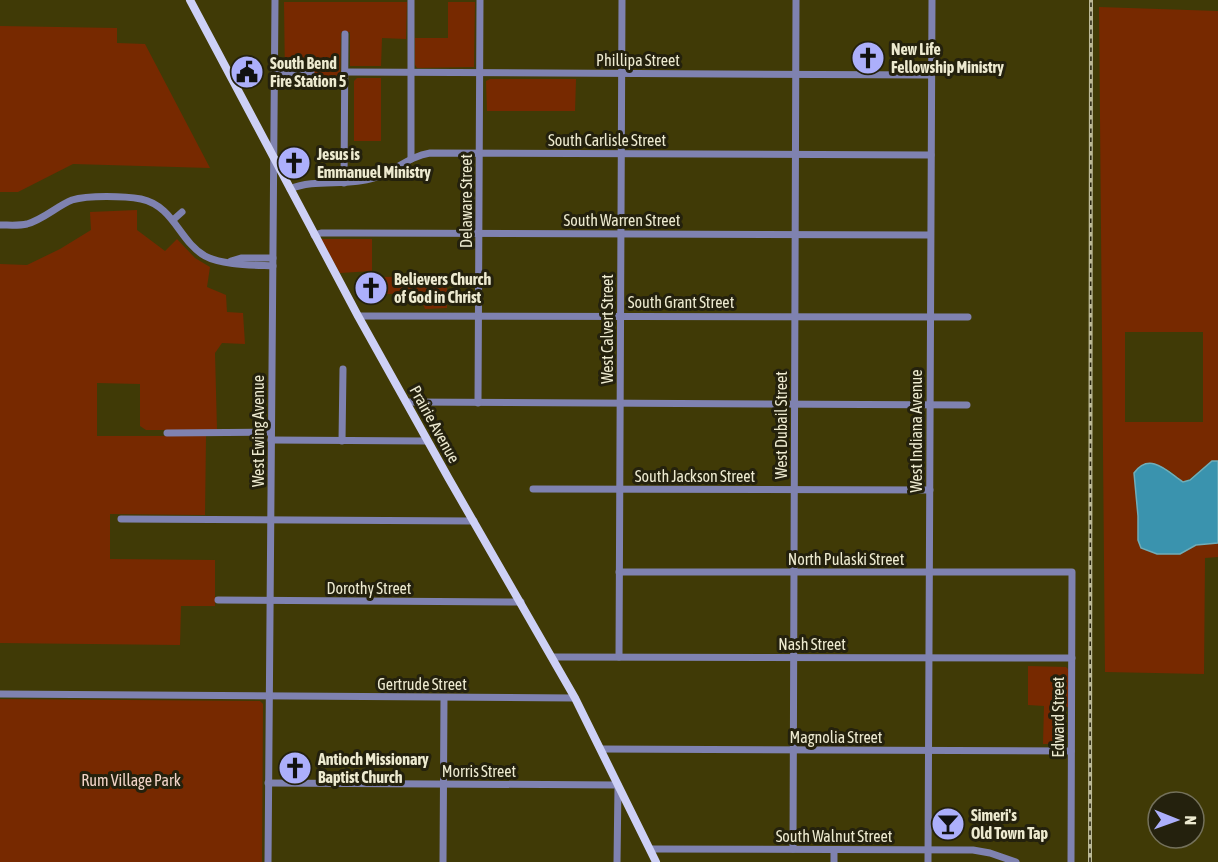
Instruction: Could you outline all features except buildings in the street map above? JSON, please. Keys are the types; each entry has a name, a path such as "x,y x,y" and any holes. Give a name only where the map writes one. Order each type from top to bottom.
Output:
{"main road":[{"name":"Prairie Avenue","path":"189,0 358,316 553,657 656,862"}],"street":[{"name":"West Ewing Avenue","path":"268,862 274,0"},
{"path":"411,0 411,159"},
{"name":"Delaware Street","path":"478,403 480,0"},
{"name":"West Calvert Street","path":"619,657 622,0"},
{"name":"West Dubail Street","path":"793,849 796,0"},
{"name":"West Indiana Avenue","path":"928,862 932,0"},
{"path":"344,183 345,34"},
{"name":"Phillipa Street","path":"345,72 931,75"},
{"path":"274,73 311,73"},
{"name":"South Carlisle Street","path":"290,189 302,184 344,183 380,176 411,159 430,153 931,155"},
{"path":"0,225 27,224 70,201 81,198 141,200 161,208 201,254 218,261 228,262 241,258 273,262"},
{"path":"173,220 182,212"},
{"name":"South Warren Street","path":"314,235 321,233 930,235"},
{"name":"South Grant Street","path":"358,316 968,317"},
{"path":"342,441 343,369"},
{"path":"406,402 967,405"},
{"path":"167,433 271,432"},
{"path":"272,440 428,441"},
{"name":"South Jackson Street","path":"532,489 930,490"},
{"path":"121,519 474,521"},
{"name":"North Pulaski Street","path":"619,572 1072,572"},
{"name":"Edward Street","path":"1071,862 1072,572"},
{"name":"Dorothy Street","path":"218,600 521,602"},
{"name":"Nash Street","path":"553,657 1072,658"},
{"name":"Gertrude Street","path":"0,694 575,698"},
{"path":"443,862 444,698"},
{"name":"Magnolia Street","path":"601,749 1071,752"},
{"name":"Morris Street","path":"268,783 618,785"},
{"path":"617,862 618,785"},
{"name":"South Walnut Street","path":"650,849 973,850 1016,862"},
{"path":"834,850 834,862"}],"green space":[{"path":"284,2 407,2 406,39 382,38 381,66 350,66 350,32 341,32 340,81 285,81"},
{"path":"448,2 475,2 474,67 417,68 415,38 448,38"},
{"path":"1099,7 1218,11 1218,461 1208,464 1183,482 1169,470 1134,473 1138,540 1157,554 1180,554 1196,545 1218,543 1218,557 1205,558 1204,674 1105,672","holes":["1125,332 1203,332 1203,422 1125,422"]},
{"path":"0,26 117,28 117,43 145,44 210,168 73,164 18,192 0,192"},
{"path":"357,78 381,78 381,141 354,141 354,81"},
{"path":"490,79 576,79 575,111 487,111 486,81"},
{"path":"137,210 137,230 165,251 177,239 195,258 210,267 207,287 226,295 227,312 243,313 245,344 222,343 215,353 217,430 146,430 140,426 140,384 97,383 97,436 206,436 205,515 110,514 110,559 215,560 215,606 181,606 180,645 0,643 0,264 27,265 60,249 91,230 90,212"},
{"path":"321,239 372,239 372,271 340,273"},
{"path":"447,276 447,308 425,309 422,303 413,296 382,294 381,277"},
{"path":"1028,666 1066,667 1068,669 1068,707 1055,710 1055,735 1052,744 1043,744 1044,706 1028,705"},
{"name":"Rum Village Park","path":"0,699 260,701 263,704 262,862 0,862"}],"water":[{"path":"1212,461 1218,461 1218,543 1196,545 1180,554 1157,554 1141,548 1138,540 1134,473 1146,464 1153,464 1165,469 1183,482 1190,480"}],"railway":[{"path":"1090,862 1091,0"}],"place":[{"name":"New Life Fellowship Ministry","path":"868,58"},
{"name":"South Bend Fire Station 5","path":"247,72"},
{"name":"Jesus is Emmanuel Ministry","path":"294,163"},
{"name":"Believers Church of God in Christ","path":"371,288"},
{"name":"Antioch Missionary Baptist Church","path":"295,768"},
{"name":"Simeri's Old Town Tap","path":"948,824"}]}
